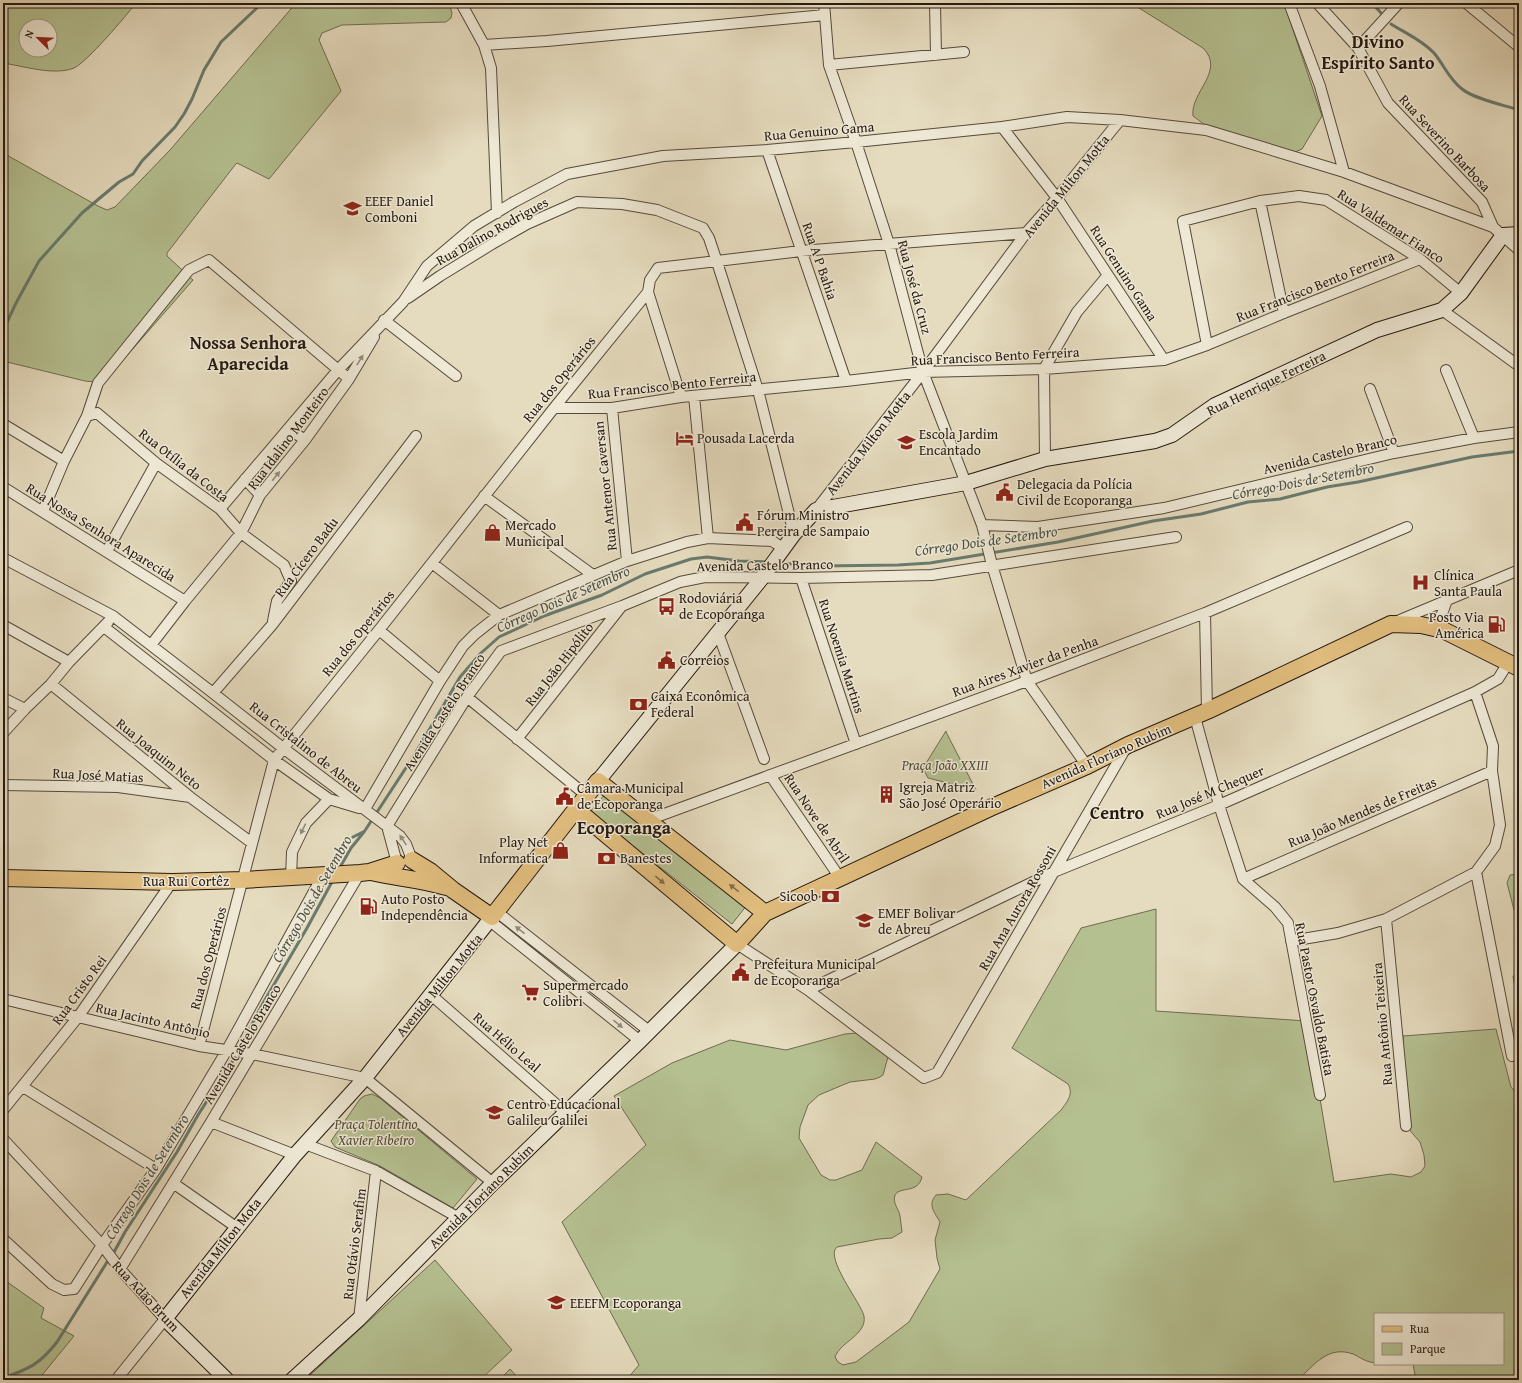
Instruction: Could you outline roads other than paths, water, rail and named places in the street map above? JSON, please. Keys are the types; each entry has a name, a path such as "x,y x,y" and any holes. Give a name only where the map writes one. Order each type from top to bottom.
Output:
{"main road":[{"path":"1391,624 1421,625 1443,630 1513,665"},
{"name":"Avenida Floriano Rubim","path":"765,912 990,808 1201,714 1391,624"},
{"path":"576,810 737,944 765,912 598,781"},
{"name":"Avenida Milton Motta","path":"493,916 598,781"},
{"path":"405,870 430,871 453,890 493,916"},
{"name":"Rua Rui Cortêz","path":"3,878 172,882 291,878 405,870"}],"street":[{"path":"461,3 484,45 491,68 497,213"},
{"name":"Rua José da Cruz","path":"824,3 829,65 889,244 923,372 982,525 992,565 1027,681 1087,766"},
{"path":"935,3 936,55"},
{"path":"1289,3 1320,86 1344,172"},
{"name":"Rua Severino Barbosa","path":"1317,3 1358,48 1388,103 1482,202 1498,231"},
{"path":"1358,48 1399,3"},
{"path":"1466,3 1519,47"},
{"path":"484,45 546,42 825,15"},
{"path":"829,65 964,52"},
{"path":"1002,127 1067,117 1120,120 1206,130 1344,172 1498,231 1519,234"},
{"name":"Avenida Milton Motta","path":"598,781 762,578 794,534 816,510 923,372 1026,233 1057,198 1120,120"},
{"name":"Rua Genuino Gama","path":"403,302 427,266 474,226 567,174 663,156 767,150 1002,127 1057,198 1164,360"},
{"name":"Rua A P Bahia","path":"767,150 846,381"},
{"name":"Rua Valdemar Fianco","path":"1207,345 1182,221 1260,201 1299,196 1326,200 1420,259 1461,293"},
{"path":"1260,201 1284,313"},
{"name":"Rua Dalino Rodrigues","path":"403,302 440,276 492,244 528,224 577,202 622,204 657,210 704,228 717,262"},
{"path":"1498,231 1519,250"},
{"name":"Rua Henrique Ferreira","path":"816,510 966,483 1045,458 1155,441 1172,435 1215,405 1377,330 1442,310 1461,293 1498,231"},
{"path":"681,396 648,292 650,280 658,268 801,252 1026,233"},
{"name":"Rua Francisco Bento Ferreira","path":"554,408 612,408 681,396 758,390 923,372 1044,369 1164,360 1207,345 1420,259"},
{"path":"43,511 64,460 87,416 98,383 188,270 209,260 349,379"},
{"path":"717,262 758,390 794,534"},
{"path":"1045,458 1044,369 1077,312 1108,275"},
{"name":"Rua dos Operários","path":"199,1046 274,760 648,292"},
{"name":"Rua Idalino Monteiro","path":"220,509 338,370 384,320 403,302"},
{"path":"1442,310 1519,366"},
{"path":"384,320 456,376"},
{"name":"Rua Idalino Monteiro","path":"151,645 241,533 260,495 305,440 349,379 384,320"},
{"path":"1446,370 1474,438"},
{"path":"1370,389 1394,453"},
{"path":"694,396 708,538"},
{"name":"Rua Antenor Caversan","path":"612,408 627,561"},
{"name":"Rua Otília da Costa","path":"87,416 97,414 156,463 220,509 241,533 284,565 291,581 277,601 272,625"},
{"path":"3,424 64,460"},
{"path":"289,429 305,440"},
{"name":"Avenida Castelo Branco","path":"982,525 1038,527 1164,508 1394,453 1474,438 1519,432"},
{"name":"Rua Cícero Badu","path":"213,692 272,625 416,436"},
{"path":"107,552 156,463"},
{"path":"245,479 260,495"},
{"name":"Rua Nossa Senhora Aparecida","path":"3,487 185,601"},
{"path":"484,496 593,575"},
{"name":"Rua Aires Xavier da Penha","path":"648,820 1027,681 1205,613 1407,527"},
{"name":"Avenida Castelo Branco","path":"387,826 467,697 502,651 622,606 680,582 705,577 801,578 932,575 1176,537"},
{"path":"405,870 406,844 400,836 365,810 440,681 463,646 474,634 499,615 627,561 687,542 708,538 772,541 783,548"},
{"name":"Rua Cristalino de Abreu","path":"3,558 112,616 365,810"},
{"path":"432,563 499,615"},
{"name":"Avenida Floriano Rubim","path":"1391,624 1519,570"},
{"name":"Rua Noemia Martins","path":"801,578 856,744"},
{"path":"1443,630 1442,614 1447,600"},
{"name":"Rua João Hipólito","path":"517,739 622,606"},
{"path":"1205,613 1201,714 1219,805 1243,879"},
{"path":"3,734 25,709 51,684 69,662 104,627 112,616"},
{"path":"3,625 69,662"},
{"name":"Rua Cristalino de Abreu","path":"104,627 274,760 328,799 365,810"},
{"path":"379,630 440,681"},
{"path":"718,633 764,759"},
{"name":"Rua José M Chequer","path":"808,990 1056,871 1219,805 1475,692 1498,679 1513,665"},
{"name":"Rua Joaquim Neto","path":"51,684 190,797 252,843"},
{"path":"1291,941 1338,933 1386,919 1476,872 1495,846 1500,825 1492,771 1493,746 1475,692"},
{"path":"467,697 587,796"},
{"path":"3,698 25,709"},
{"name":"Rua Ana Aurora Rossoni","path":"808,990 924,1078 937,1073 1128,746"},
{"name":"Rua João Mendes de Freitas","path":"1243,879 1492,771"},
{"name":"Rua Nove de Abril","path":"770,775 840,878"},
{"name":"Rua José Matias","path":"3,785 118,787 190,797"},
{"path":"291,878 292,852 306,823 328,799"},
{"path":"387,826 405,870"},
{"path":"1476,872 1512,1056 1519,1054"},
{"name":"Avenida Castelo Branco","path":"117,1266 212,1122 249,1054 359,873"},
{"name":"Avenida Castelo Branco","path":"3,1239 52,1284 64,1290 74,1290 104,1249 230,1051 323,875"},
{"name":"Rua Pastor Osvaldo Batista","path":"1243,879 1275,907 1288,923 1320,1095"},
{"name":"Rua Cristo Rei","path":"3,1110 78,1017 172,882"},
{"path":"493,916 536,943 590,985 645,1036"},
{"path":"493,916 529,952 582,995 645,1036"},
{"name":"Avenida Milton Motta","path":"295,1154 365,1078 493,916"},
{"name":"Rua Antônio Teixeira","path":"1386,919 1406,1126"},
{"path":"529,952 536,943"},
{"path":"737,944 808,990"},
{"name":"Avenida Floriano Rubim","path":"292,1380 359,1319 493,1183 645,1036 737,944"},
{"path":"555,973 563,964"},
{"path":"582,995 590,985"},
{"name":"Rua Hélio Leal","path":"430,994 565,1112"},
{"name":"Rua Jacinto Antônio","path":"3,999 199,1046 249,1054 365,1078"},
{"path":"365,1078 493,1183"},
{"path":"23,1087 156,1169"},
{"path":"212,1122 295,1154"},
{"name":"Rua Adão Brum","path":"3,1139 104,1249 117,1266 165,1319 228,1380"},
{"path":"305,1144 376,1171 459,1218"},
{"name":"Avenida Milton Mota","path":"116,1380 295,1154"},
{"name":"Rua Otávio Serafim","path":"359,1319 376,1171"},
{"path":"173,1183 236,1227"}],"waterway":[{"path":"3,331 16,303 39,261 82,213 119,182 133,174 142,161 175,127 184,114 204,70 221,42 262,3"},
{"path":"1372,3 1382,14"},
{"path":"1391,24 1419,40 1429,48 1457,85 1467,93 1481,99 1519,110"},
{"name":"Córrego Dois de Setembro","path":"779,563 819,566 930,563 1058,542 1153,521 1201,514 1248,502 1280,499 1327,487 1358,482 1472,457 1519,451"},
{"name":"Córrego Dois de Setembro","path":"339,869 351,848 364,832 415,754 460,677 481,653 499,637 544,616 602,595 645,574 691,559 707,557 739,561 769,562"},
{"name":"Córrego Dois de Setembro","path":"353,837 363,832"},
{"name":"Córrego Dois de Setembro","path":"113,1254 125,1232 177,1152 198,1115 234,1059 262,1005 333,880"},
{"name":"Córrego Dois de Setembro","path":"3,1378 20,1372 45,1356 57,1342 109,1259"}],"place":[{"name":"EEEF Daniel Comboni","path":"352,209"},
{"name":"Pousada Lacerda","path":"684,438"},
{"name":"Escola Jardim Encantado","path":"906,442"},
{"name":"Delegacia da Polícia Civil de Ecoporanga","path":"1004,492"},
{"name":"Fórum Ministro Pereira de Sampaio","path":"744,523"},
{"name":"Mercado Municipal","path":"492,533"},
{"name":"Clínica Santa Paula","path":"1421,583"},
{"name":"Rodoviária de Ecoporanga","path":"666,606"},
{"name":"Posto Via América","path":"1497,625"},
{"name":"Correios","path":"667,660"},
{"name":"Caixa Econômica Federal","path":"638,704"},
{"name":"Igreja Matriz São José Operário","path":"886,795"},
{"name":"Câmara Municipal de Ecoporanga","path":"564,796"},
{"name":"Play Net Informatica","path":"561,850"},
{"name":"Banestes","path":"607,858"},
{"name":"Sicoob","path":"831,896"},
{"name":"Auto Posto Independência","path":"368,907"},
{"name":"EMEF Bolivar de Abreu","path":"865,921"},
{"name":"Prefeitura Municipal de Ecoporanga","path":"741,972"},
{"name":"Supermercado Colibri","path":"530,993"},
{"name":"Centro Educacional Galileu Galilei","path":"494,1112"},
{"name":"EEEFM Ecoporanga","path":"557,1303"}],"district":[{"name":"Divino Espírito Santo","path":"1378,52"},
{"name":"Nossa Senhora Aparecida","path":"248,353"},
{"name":"Centro","path":"1117,813"},
{"name":"Ecoporanga","path":"624,828"}],"park label":[{"name":"Praça João XXIII","path":"945,765"},
{"name":"Praça Tolentino Xavier Ribeiro","path":"376,1132"}]}
